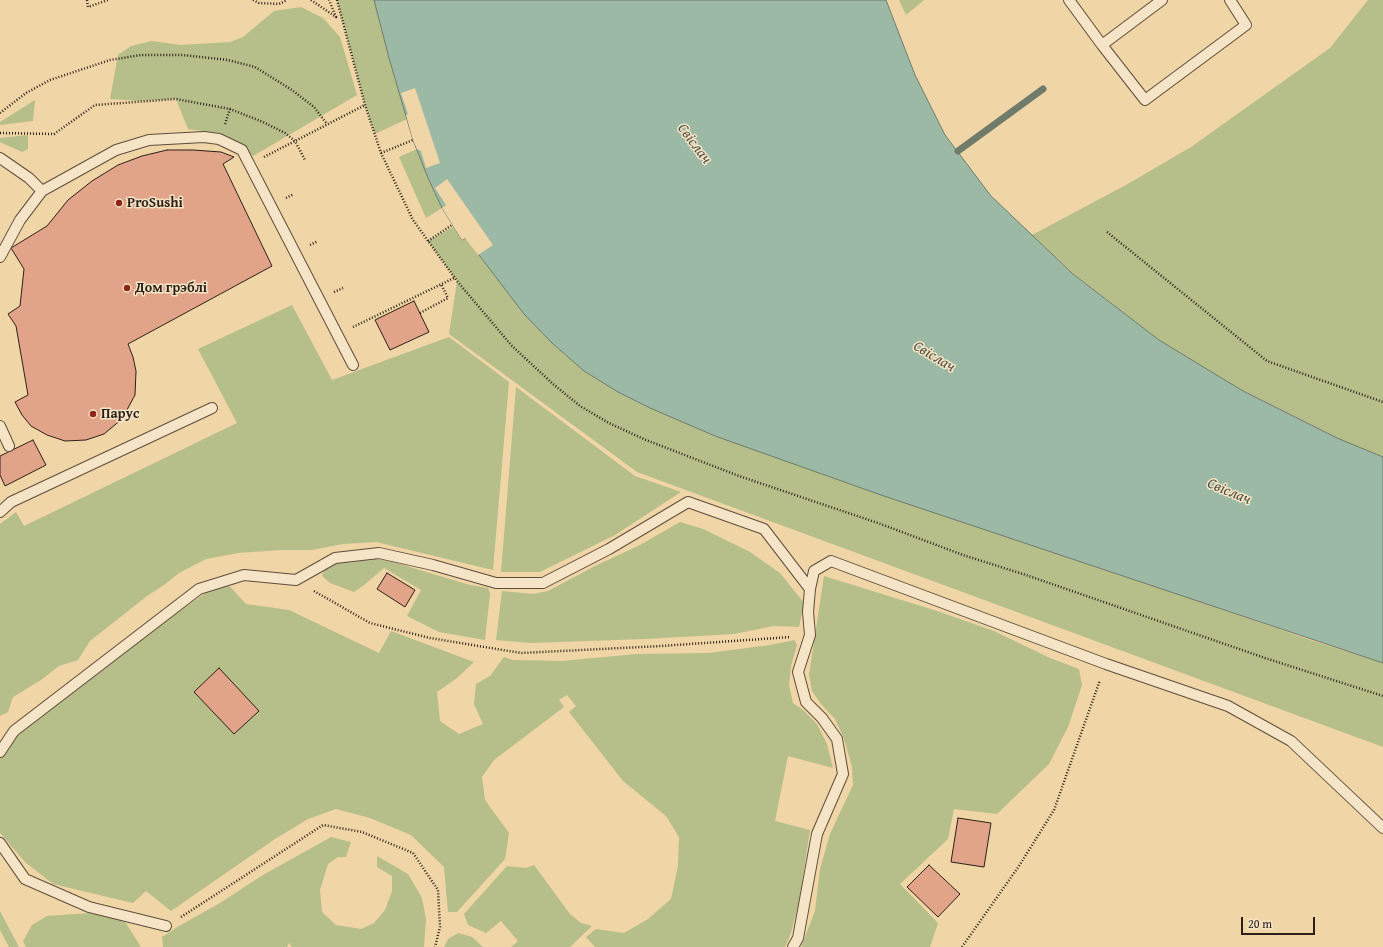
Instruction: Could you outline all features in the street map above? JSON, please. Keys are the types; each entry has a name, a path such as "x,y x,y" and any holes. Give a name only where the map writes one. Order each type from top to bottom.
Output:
{"lane":[{"path":"1069,0 1145,100 1246,25 1230,0"},
{"path":"1102,45 1162,0"},
{"path":"0,257 20,220 42,191 116,150 149,140 204,137 220,139 242,150 353,365"},
{"path":"0,158 29,178 42,191"},
{"path":"0,512 11,502 212,408"},
{"path":"0,426 9,446"},
{"path":"0,752 14,731 199,589 244,575 296,580 335,558 379,553 433,565 496,583 543,583 609,549 688,502 764,529 810,588"},
{"path":"793,947 798,938 817,834 843,774 837,739 822,718 806,702 798,672 810,635 808,612 810,588 814,571 831,561 1106,664 1228,706 1291,741 1383,828"},
{"path":"0,843 25,879 89,907 166,926"}],"path":[{"path":"87,0 88,7 108,0"},
{"path":"253,0 259,3 279,4 286,0"},
{"path":"311,0 336,17 329,0"},
{"path":"337,0 365,105 381,154 413,220 454,278 512,346 553,384 580,406 609,423 646,440 739,476 963,555 1026,575 1265,658 1383,696"},
{"path":"0,113 26,93 50,80 110,60 142,55 182,55 228,60 255,67 292,90 314,107 327,124"},
{"path":"0,133 54,134 95,105 176,99 230,108 263,122 285,133 295,141 305,160"},
{"path":"260,158 365,105"},
{"path":"381,154 414,140"},
{"path":"428,241 452,225"},
{"path":"1107,232 1267,361 1383,402"},
{"path":"338,334 454,278"},
{"path":"420,313 448,298 441,284"},
{"path":"296,580 370,623 430,638 521,653 662,646 810,635"},
{"path":"962,947 1019,866 1054,810 1106,664"},
{"path":"166,926 323,825 362,832 413,853 438,890 440,927 435,947"}],"green space":[{"path":"337,0 374,0 407,119 375,134 365,105"},
{"path":"899,0 924,0 906,15"},
{"path":"1368,0 1383,0 1383,457 1337,438 1243,391 1159,340 1074,274 1032,235 1126,185 1191,147 1330,48"},
{"path":"301,7 323,18 340,37 357,95 253,156 242,144 218,133 188,129 176,99 141,101 110,99 118,55 131,46 152,41 181,45 230,42 243,37 274,11"},
{"path":"35,100 33,121 0,125 0,122"},
{"path":"28,135 28,149 22,152 0,142 0,138"},
{"path":"417,149 442,208 426,218 399,157"},
{"path":"453,227 462,239 465,237 524,314 552,343 584,371 618,392 650,408 1310,640 1383,663 1383,747 637,472 449,334 457,281 428,241"},
{"path":"292,305 332,380 449,337 509,382 493,570 376,542 343,544 312,550 280,550 238,553 206,559 179,573 147,596 90,641 78,660 59,666 41,680 13,697 8,712 0,716 0,524 16,512 24,526 237,423 198,349"},
{"path":"516,387 635,476 681,492 615,535 540,572 501,572"},
{"path":"680,522 703,529 750,552 780,573 804,603 799,627 774,626 734,634 645,639 530,643 496,640 502,591 533,594 548,591 595,566 640,545"},
{"path":"370,558 393,562 470,585 488,588 490,594 485,640 439,632 407,616 421,590 384,568 354,592 330,583 322,576 323,572 330,566 345,561"},
{"path":"824,576 937,611 994,631 1050,658 1079,669 1082,685 1068,727 1049,764 997,814 954,809 948,839 900,884 938,923 930,947 801,947 815,911 820,869 830,834 853,785 852,767 844,739 835,719 821,704 812,691 809,675"},
{"path":"224,580 246,604 289,610 379,653 391,631 474,662 457,678 437,692 440,721 459,734 483,724 474,704 476,684 490,676 504,657 513,660 562,661 637,654 708,653 770,645 795,640 797,645 791,666 789,685 793,703 803,710 817,724 827,744 833,768 788,756 775,821 810,830 799,902 791,933 785,947 595,947 586,937 596,929 624,933 648,919 671,899 678,866 679,837 666,816 623,781 569,712 576,706 567,695 559,700 564,707 494,760 482,777 485,800 509,833 505,859 457,912 448,912 444,867 411,835 370,818 336,809 308,819 275,839 171,911 146,891 133,903 53,884 25,862 0,833 0,745 149,633"},
{"path":"331,837 351,842 346,857 338,857 328,864 320,890 322,912 336,925 361,929 374,923 385,910 392,891 392,876 377,867 377,856 408,874 422,898 426,919 424,947 292,947 289,943 287,947 163,947 162,937 220,903 263,875"},
{"path":"534,865 570,914 581,923 592,926 570,947 511,947 518,941 501,921 486,933 468,925 464,914 507,866 526,868"},
{"path":"0,911 19,947 9,947 0,930"},
{"path":"106,912 126,923 141,947 26,947 23,941 32,925 47,916"},
{"path":"458,933 472,937 483,947 444,947 448,939"}],"water":[{"name":"Свіслач","path":"374,0 886,0 915,75 945,135 991,196 1073,274 1159,340 1243,391 1337,438 1383,457 1383,663 881,495 715,436 650,408 618,392 584,371 552,343 524,314 466,238 462,240 442,208 413,140"}],"pier":[{"path":"415,88 440,163 426,168 421,151 417,149 413,140 406,115 408,114 401,93"},
{"path":"447,179 493,245 478,255 465,238 462,240 442,208 446,205 435,188"}],"building":[{"name":"Дом грэблі","path":"167,150 221,152 234,157 223,164 272,266 128,344 136,371 135,395 122,419 104,434 86,440 65,441 47,435 31,426 22,415 15,402 28,395 16,326 8,314 20,306 24,269 11,248 47,226 68,200 92,181 118,165 142,156"},
{"path":"414,301 429,332 390,350 375,320"},
{"path":"33,440 46,465 5,486 0,475 0,456"},
{"path":"387,573 415,590 405,607 377,589"},
{"path":"219,668 259,711 234,734 194,692"},
{"path":"958,818 991,823 984,867 951,862"},
{"path":"929,865 960,894 938,917 907,887"}],"waterway":[{"path":"958,151 1043,89"}],"place":[{"name":"ProSushi","path":"119,203"},
{"name":"Дом грэблі","path":"127,288"},
{"name":"Парус","path":"93,414"}]}
